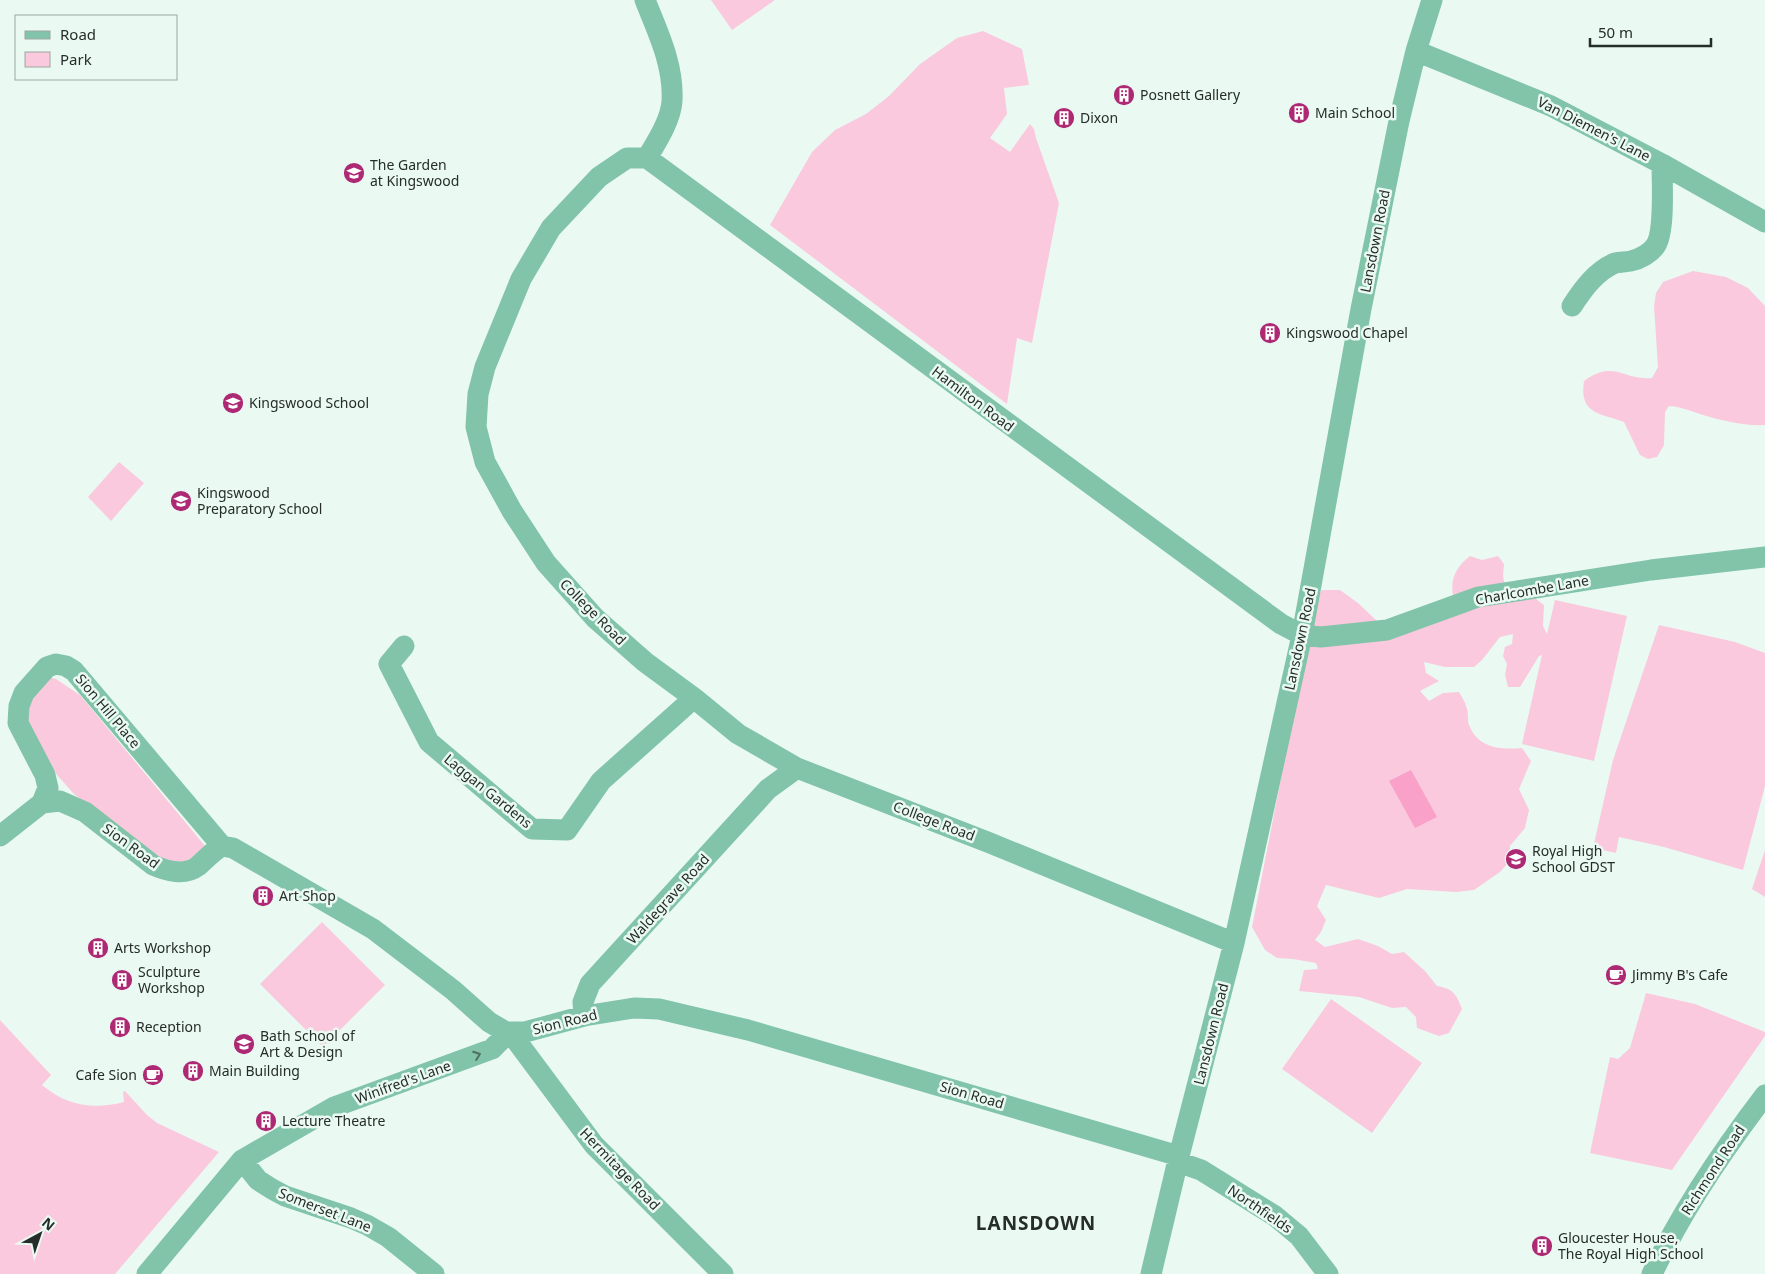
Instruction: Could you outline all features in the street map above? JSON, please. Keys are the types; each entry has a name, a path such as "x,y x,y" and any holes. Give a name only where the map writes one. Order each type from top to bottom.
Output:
{"street":[{"path":"645,0 668,60 672,103 664,128 647,158"},
{"name":"Lansdown Road","path":"1151,1274 1234,944 1302,634 1361,309 1399,121 1416,51 1432,0"},
{"name":"Van Diemen's Lane","path":"1416,51 1540,100 1662,164 1765,222"},
{"name":"College Road","path":"647,158 627,158 599,177 551,228 521,279 485,367 478,394 476,427 485,462 512,511 546,563 595,618 645,662 694,698 738,734 774,756 797,768 990,843 1234,944"},
{"name":"Hamilton Road","path":"647,158 1273,618 1302,634"},
{"path":"1572,306 1584,287 1601,272 1616,263 1631,261 1650,252 1657,244 1661,228 1662,164"},
{"name":"Charlcombe Lane","path":"1302,634 1321,637 1387,630 1478,597 1651,570 1765,557"},
{"name":"Laggan Gardens","path":"404,646 389,664 429,742 532,829 567,830 601,781 694,698"},
{"name":"Sion Hill Place","path":"42,803 48,788 46,775 18,723 19,706 24,693 47,667 56,664 66,666 74,671 222,846"},
{"path":"768,789 774,756"},
{"name":"Waldegrave Road","path":"584,1016 584,1002 590,984 768,789 797,768"},
{"name":"Sion Road","path":"42,803 60,801 85,812 153,865 164,870 177,872 196,868 222,846"},
{"path":"0,836 42,803"},
{"path":"222,846 233,848 373,929 453,990 489,1022 508,1032"},
{"name":"Sion Road","path":"508,1032 525,1032 584,1016 634,1008 659,1009 748,1030 1179,1159"},
{"name":"Winifred's Lane","path":"147,1274 242,1160 334,1107 492,1049 508,1032"},
{"name":"Hermitage Road","path":"508,1032 594,1144 723,1274"},
{"name":"Richmond Road","path":"1652,1274 1666,1242 1736,1133 1765,1095"},
{"name":"Northfields","path":"1179,1159 1202,1170 1275,1216 1299,1236 1328,1274"},
{"name":"Somerset Lane","path":"242,1160 258,1180 272,1189 285,1196 367,1225 388,1237 434,1274"}],"green space":[{"path":"711,0 775,0 732,30"},
{"path":"983,31 1022,49 1029,85 1004,88 1007,114 990,138 1010,152 1030,124 1034,129 1059,203 1032,343 1017,338 1007,404 770,225 812,152 835,130 866,114 889,96 920,64 957,38"},
{"path":"1693,271 1726,277 1748,288 1765,306 1765,425 1734,423 1669,406 1665,412 1664,445 1657,457 1648,459 1640,455 1624,422 1599,414 1588,406 1583,392 1584,381 1594,375 1611,371 1633,377 1652,378 1658,367 1654,306 1656,293 1663,282"},
{"path":"119,462 144,483 111,521 88,497"},
{"path":"1470,556 1482,560 1498,556 1504,564 1503,576 1505,586 1533,590 1536,599 1544,605 1543,626 1547,634 1555,600 1627,616 1594,761 1522,744 1542,655 1539,656 1520,687 1508,687 1505,675 1507,664 1503,656 1505,647 1512,644 1513,634 1500,637 1474,667 1445,667 1424,662 1426,673 1439,681 1420,691 1429,701 1443,693 1459,692 1467,708 1469,725 1478,739 1498,748 1522,748 1531,761 1519,789 1529,810 1525,828 1510,846 1509,862 1500,872 1474,890 1456,892 1407,889 1379,898 1326,885 1317,906 1326,920 1315,940 1325,947 1358,939 1378,946 1392,954 1404,952 1425,971 1437,986 1454,993 1460,1004 1462,1009 1449,1033 1439,1036 1417,1028 1416,1017 1406,1007 1392,1008 1359,997 1299,991 1304,970 1318,969 1316,963 1277,958 1265,950 1252,927 1316,599 1322,590 1340,590 1358,603 1377,621 1401,633 1453,596 1452,584 1455,574 1461,564"},
{"path":"1659,625 1735,642 1765,653 1765,786 1743,870 1664,847 1619,837 1616,853 1593,848 1613,760"},
{"path":"49,677 56,679 80,695 205,846 191,858 180,864 154,858 74,794 57,775 30,733 25,715 27,701"},
{"path":"1765,850 1765,897 1752,889"},
{"path":"322,922 385,985 323,1047 260,984"},
{"path":"1646,993 1695,1004 1765,1032 1765,1036 1672,1170 1590,1153 1610,1057 1618,1059 1630,1048"},
{"path":"1331,999 1422,1063 1372,1133 1282,1069"},
{"path":"0,1020 51,1075 42,1085 51,1092 71,1102 102,1106 124,1102 123,1092 125,1091 157,1123 219,1152 115,1274 0,1274"}],"shaded area":[{"path":"1411,770 1437,817 1415,828 1389,781"}],"place":[{"name":"Posnett Gallery","path":"1124,95"},
{"name":"Main School","path":"1299,113"},
{"name":"Dixon","path":"1064,118"},
{"name":"The Garden at Kingswood","path":"354,173"},
{"name":"Kingswood Chapel","path":"1270,333"},
{"name":"Kingswood School","path":"233,403"},
{"name":"Kingswood Preparatory School","path":"181,501"},
{"name":"Royal High School GDST","path":"1516,859"},
{"name":"Art Shop","path":"263,896"},
{"name":"Arts Workshop","path":"98,948"},
{"name":"Jimmy B's Cafe","path":"1616,975"},
{"name":"Sculpture Workshop","path":"122,980"},
{"name":"Reception","path":"120,1027"},
{"name":"Bath School of Art & Design","path":"244,1044"},
{"name":"Main Building","path":"193,1071"},
{"name":"Cafe Sion","path":"153,1075"},
{"name":"Lecture Theatre","path":"266,1121"},
{"name":"Gloucester House, The Royal High School","path":"1542,1246"}],"district":[{"name":"LANSDOWN","path":"1036,1223"}]}
